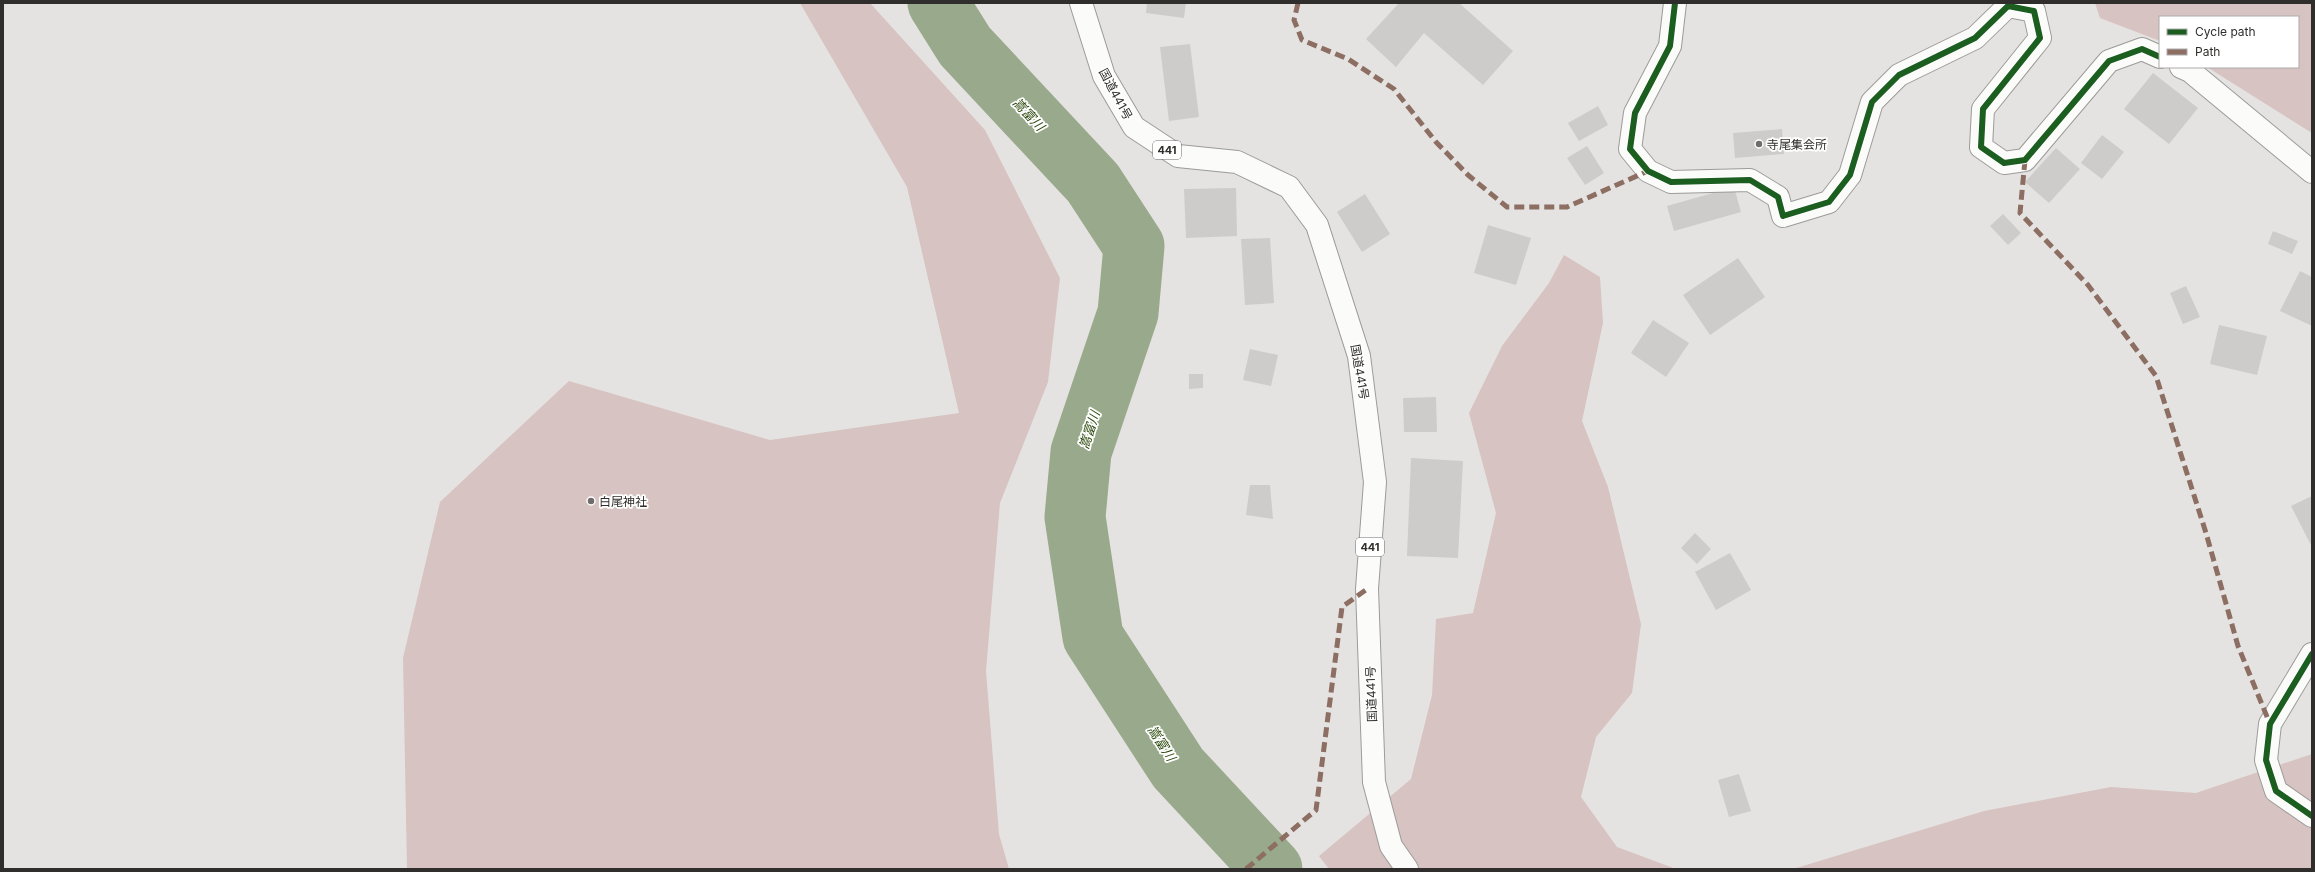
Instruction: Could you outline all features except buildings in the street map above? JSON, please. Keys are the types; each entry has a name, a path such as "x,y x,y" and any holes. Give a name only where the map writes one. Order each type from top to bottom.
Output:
{"main road":[{"name":"国道441号","path":"1081,3 1104,76 1134,127 1178,156 1237,162 1289,187 1317,225 1359,356 1375,482 1366,589 1374,782 1392,846 1407,869"},
{"path":"1675,3 1670,46 1635,113 1630,149 1648,171 1672,182 1750,180 1778,197 1783,216 1829,202 1850,175 1872,102 1899,75 1975,38 2008,6 2034,11 2040,38 1983,109 1982,146 2004,163 2025,160 2109,61 2142,48 2159,56"},
{"path":"2183,68 2190,72 2312,172"},
{"path":"2312,654 2270,724 2266,760 2276,792 2312,816"}],"shaded area":[{"path":"800,3 870,3 985,130 1060,278 1048,382 1000,503 986,671 999,834 1009,869 407,869 403,658 440,502 569,381 770,440 959,413 907,187"},
{"path":"2095,3 2312,3 2312,133 2209,68 2299,68 2299,16 2159,16 2159,41 2100,18"},
{"path":"1564,255 1600,277 1603,323 1582,421 1608,487 1641,624 1632,693 1596,737 1581,797 1617,847 1676,869 1329,869 1319,856 1411,779 1432,695 1436,619 1473,613 1496,513 1469,413 1502,346 1549,283"},
{"path":"2312,754 2312,869 1793,869 1984,811 2111,787 2196,793"}],"waterway":[{"name":"嵩富川","path":"938,3 965,46 1093,183 1134,246 1128,313 1081,452 1075,517 1093,637 1178,768 1272,869"}],"marked path":[{"path":"1298,3 1294,20 1302,40 1348,59 1394,89 1436,142 1468,175 1507,207 1567,207 1648,171"},
{"path":"2025,160 2020,213 2088,285 2156,376 2206,533 2238,646 2270,724"},
{"path":"1246,869 1316,810 1342,607 1367,589"}],"cycle path":[{"path":"1675,3 1670,46 1635,113 1630,149 1648,171 1671,182 1750,180 1778,197 1783,216 1829,202 1850,175 1872,102 1899,75 1975,38 2008,6 2034,11 2040,38 1983,109 1981,147 2004,163 2025,160 2109,61 2142,49 2159,57"},
{"path":"2312,654 2270,724 2266,760 2276,791 2312,816"}],"place":[{"name":"寺尾集会所","path":"1759,144"},
{"name":"白尾神社","path":"591,501"}]}
